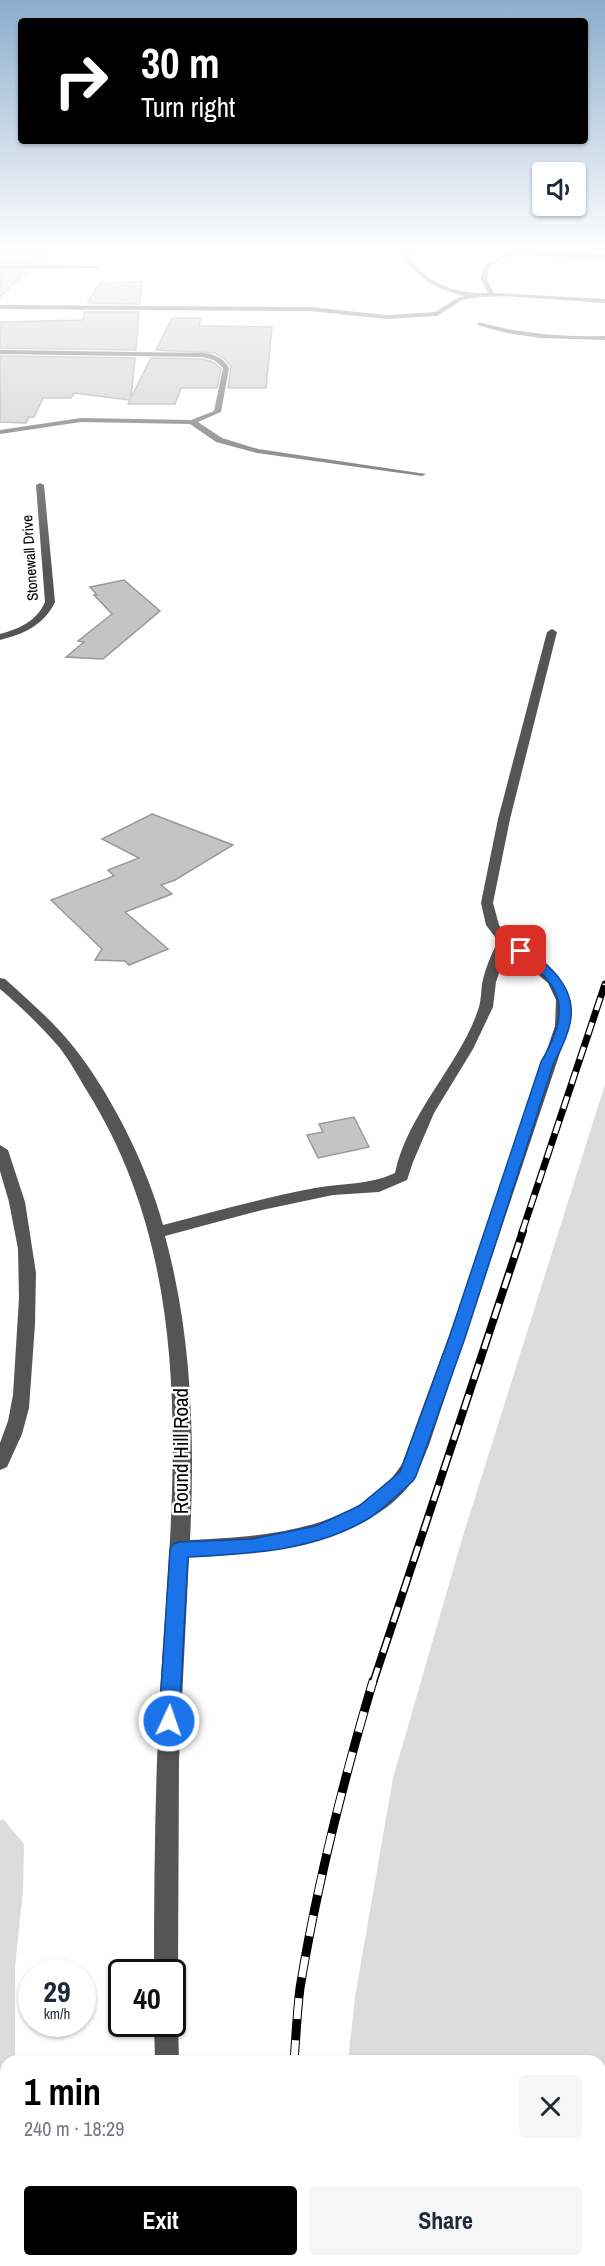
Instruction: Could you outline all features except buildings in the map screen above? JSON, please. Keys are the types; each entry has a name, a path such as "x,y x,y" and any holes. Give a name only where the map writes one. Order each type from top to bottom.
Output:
{"street":[{"path":"0,432 81,420 192,422 217,412 226,368 224,362 215,358"},
{"path":"192,422 219,440 236,447 292,457 422,474"},
{"name":"Stonewall Drive","path":"0,637 38,621 50,602 40,485"},
{"path":"179,1549 252,1546 319,1533 365,1511 407,1476 457,1338 548,1062 560,1040 566,1017 565,998 556,980 537,962 505,941 493,927 487,912 504,819 552,632"},
{"path":"158,1232 272,1202 333,1190 378,1187 402,1176 427,1113 466,1049 486,1007 489,982 496,957 505,941"},
{"name":"Round Hill Road","path":"0,982 32,1010 69,1050 101,1096 128,1146 152,1207 172,1292 181,1356 185,1462 166,1775 166,1959"},
{"path":"0,1150 15,1187 26,1239 29,1296 21,1410 10,1444 0,1462"},
{"path":"166,2037 166,2055"}],"shaded area":[{"path":"605,1084 605,2055 349,2055 355,1997 393,1778 462,1539"},
{"path":"0,1820 4,1820 24,1844 23,1891 15,1967 15,2055 0,2055"}],"railway":[{"path":"522,1232 605,984"},
{"path":"373,1683 523,1231"},
{"path":"294,2055 300,1988 314,1910 341,1795 373,1681"}],"route":[{"path":"169,1721 179,1549 252,1546 319,1533 365,1511 397,1487 407,1476 457,1338 548,1062 560,1040 566,1017 565,998 556,980 521,951"}]}
